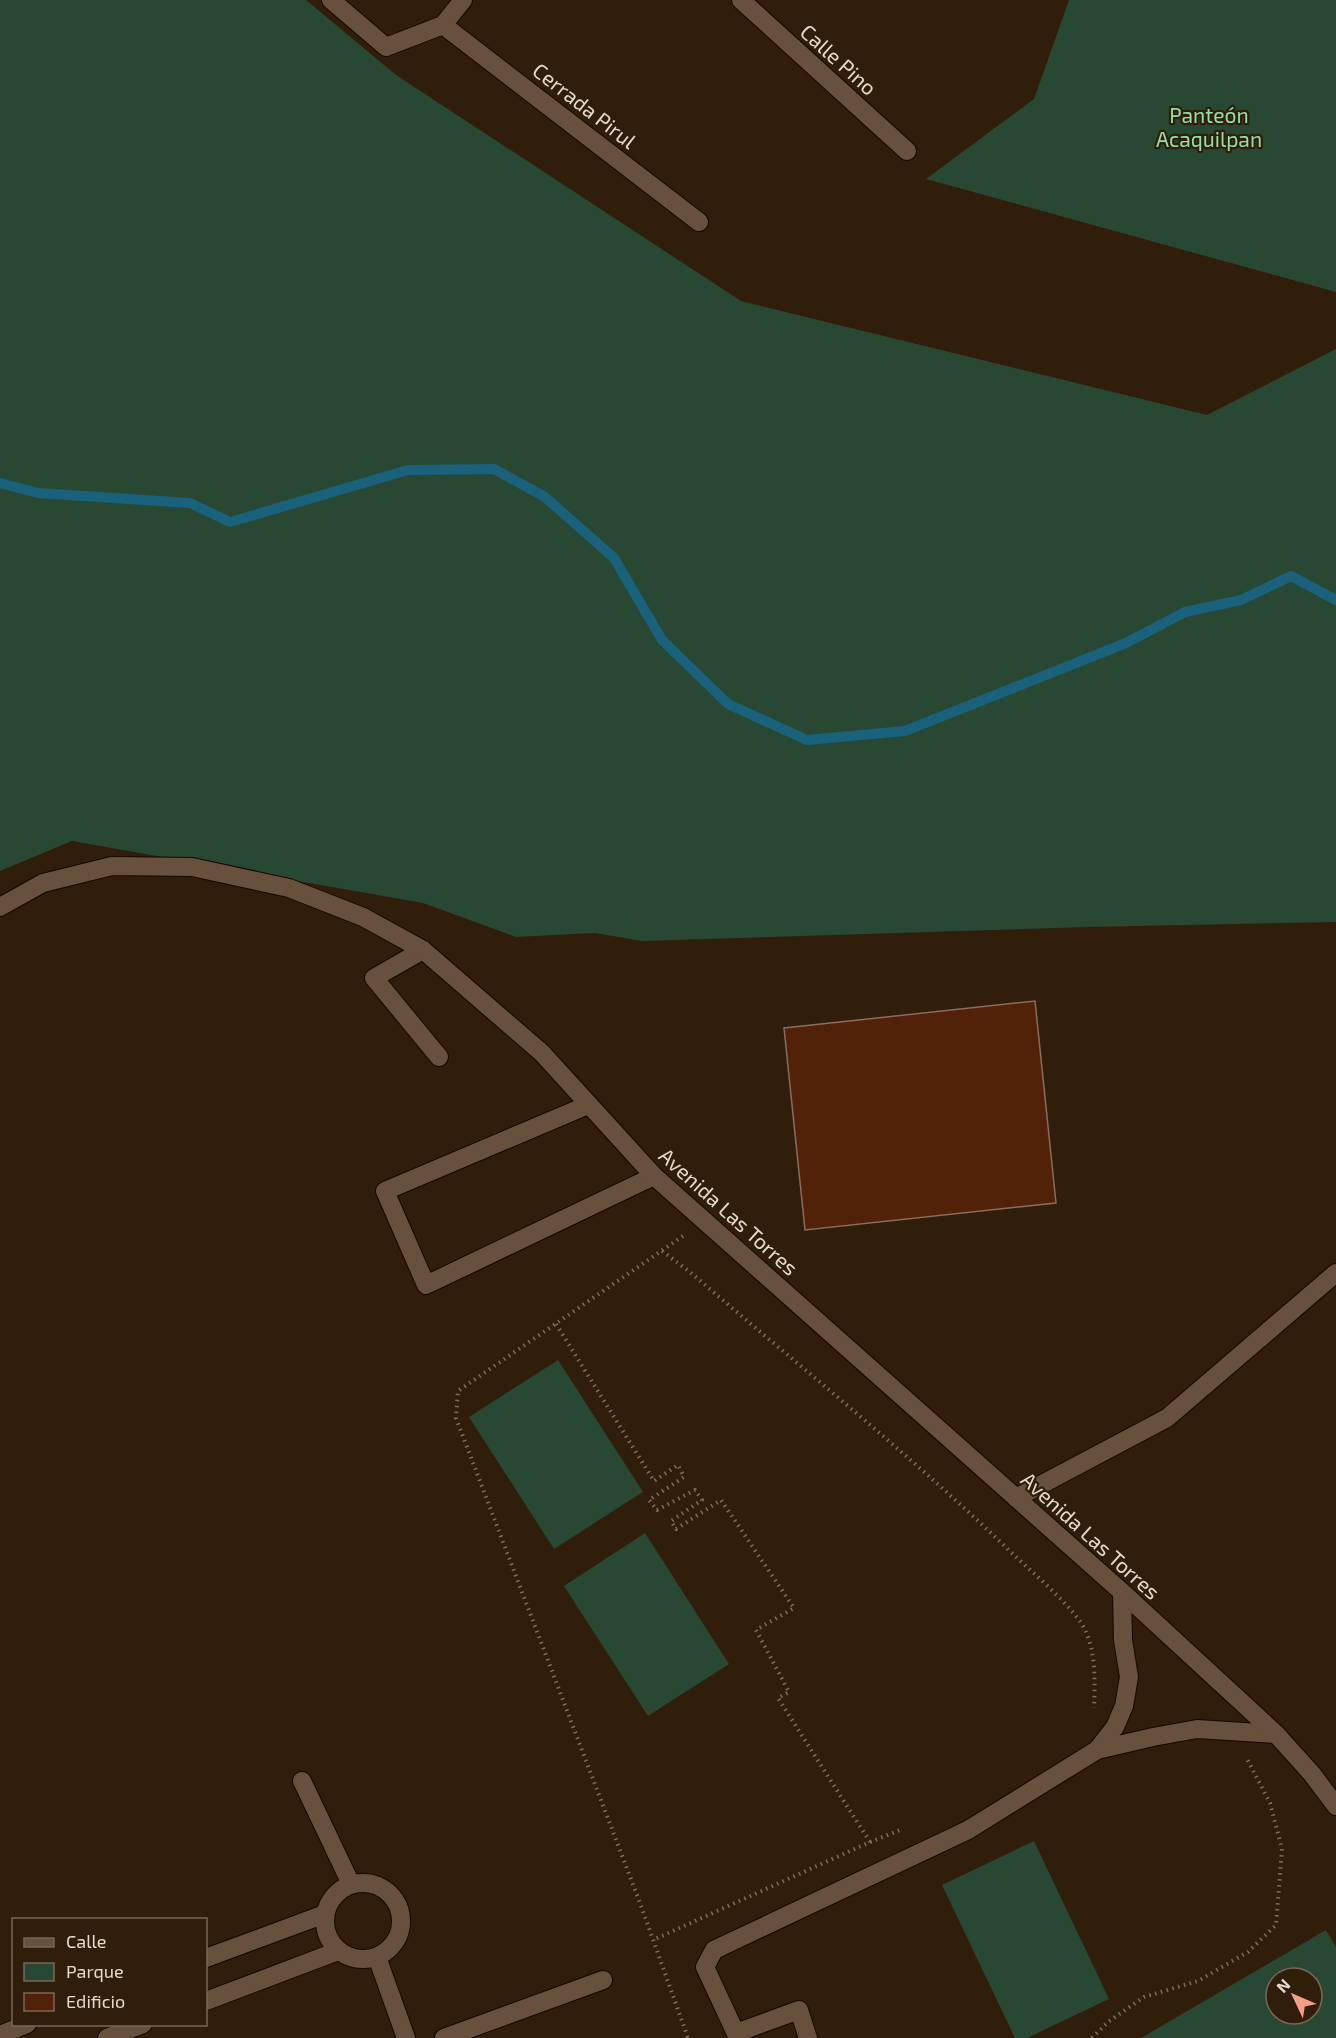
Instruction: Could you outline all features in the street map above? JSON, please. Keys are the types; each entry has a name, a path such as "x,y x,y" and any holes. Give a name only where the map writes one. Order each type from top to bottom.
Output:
{"street":[{"path":"331,0 386,47 443,25 463,0"},
{"name":"Calle Pino","path":"741,0 907,151"},
{"name":"Cerrada Pirul","path":"443,25 699,222"},
{"name":"Avenida Las Torres","path":"0,907 43,883 112,866 192,867 289,888 363,917 423,950 542,1053 654,1176 1122,1592 1276,1734 1312,1774 1336,1806"},
{"path":"423,950 374,978 439,1057"},
{"path":"588,1105 385,1191 426,1285 654,1176"},
{"path":"1016,1498 1167,1418 1336,1273"},
{"path":"1097,1750 1115,1727 1124,1706 1129,1677 1123,1641 1122,1592"},
{"path":"808,2038 800,2010 737,2035 705,1967 714,1950 968,1830 1097,1750 1197,1730 1276,1734"},
{"path":"302,1781 351,1884"},
{"path":"371,1882 389,1892 400,1908 401,1928 393,1946 377,1957 357,1959 338,1951 327,1934 325,1914 334,1895 351,1884 371,1882"},
{"path":"207,1958 325,1914"},
{"path":"207,2001 338,1951"},
{"path":"377,1957 406,2038"},
{"path":"444,2038 603,1980"},
{"path":"0,2035 24,2026"},
{"path":"107,2038 140,2026"}],"path":[{"path":"688,2038 456,1418 458,1391 689,1232"},
{"path":"662,1251 690,1272 971,1513 1064,1602 1086,1630 1091,1649 1095,1679 1092,1717"},
{"path":"556,1324 654,1481 678,1465 684,1477 649,1500 657,1510 695,1490 702,1500 671,1521 676,1529 722,1500 794,1608 756,1630 789,1692 777,1698 870,1842"},
{"path":"1092,2038 1108,2022 1144,1997 1198,1981 1248,1952 1276,1925 1282,1849 1270,1803 1233,1732"},
{"path":"653,1940 870,1842 913,1826"}],"green space":[{"path":"0,0 306,0 396,75 741,301 1207,415 1336,349 1336,922 1087,927 642,941 595,933 516,937 423,903 72,841 0,871"},
{"name":"Panteón Acaquilpan","path":"1069,0 1336,0 1336,292 926,179 1034,99"},
{"path":"558,1360 643,1492 554,1549 469,1417"},
{"path":"645,1533 729,1664 648,1716 564,1586"},
{"path":"1034,1841 1109,1999 1027,2038 1015,2038 942,1885"},
{"path":"1326,1930 1336,1947 1336,2038 1141,2038 1264,1966 1264,2026 1324,2026 1324,1966 1264,1966"}],"building":[{"path":"1035,1001 1056,1203 805,1230 784,1028"}],"waterway":[{"path":"0,483 38,493 190,503 230,522 408,470 494,469 545,497 614,558 662,640 728,704 807,740 905,731 1126,643 1185,612 1241,600 1291,576 1336,600"}]}
